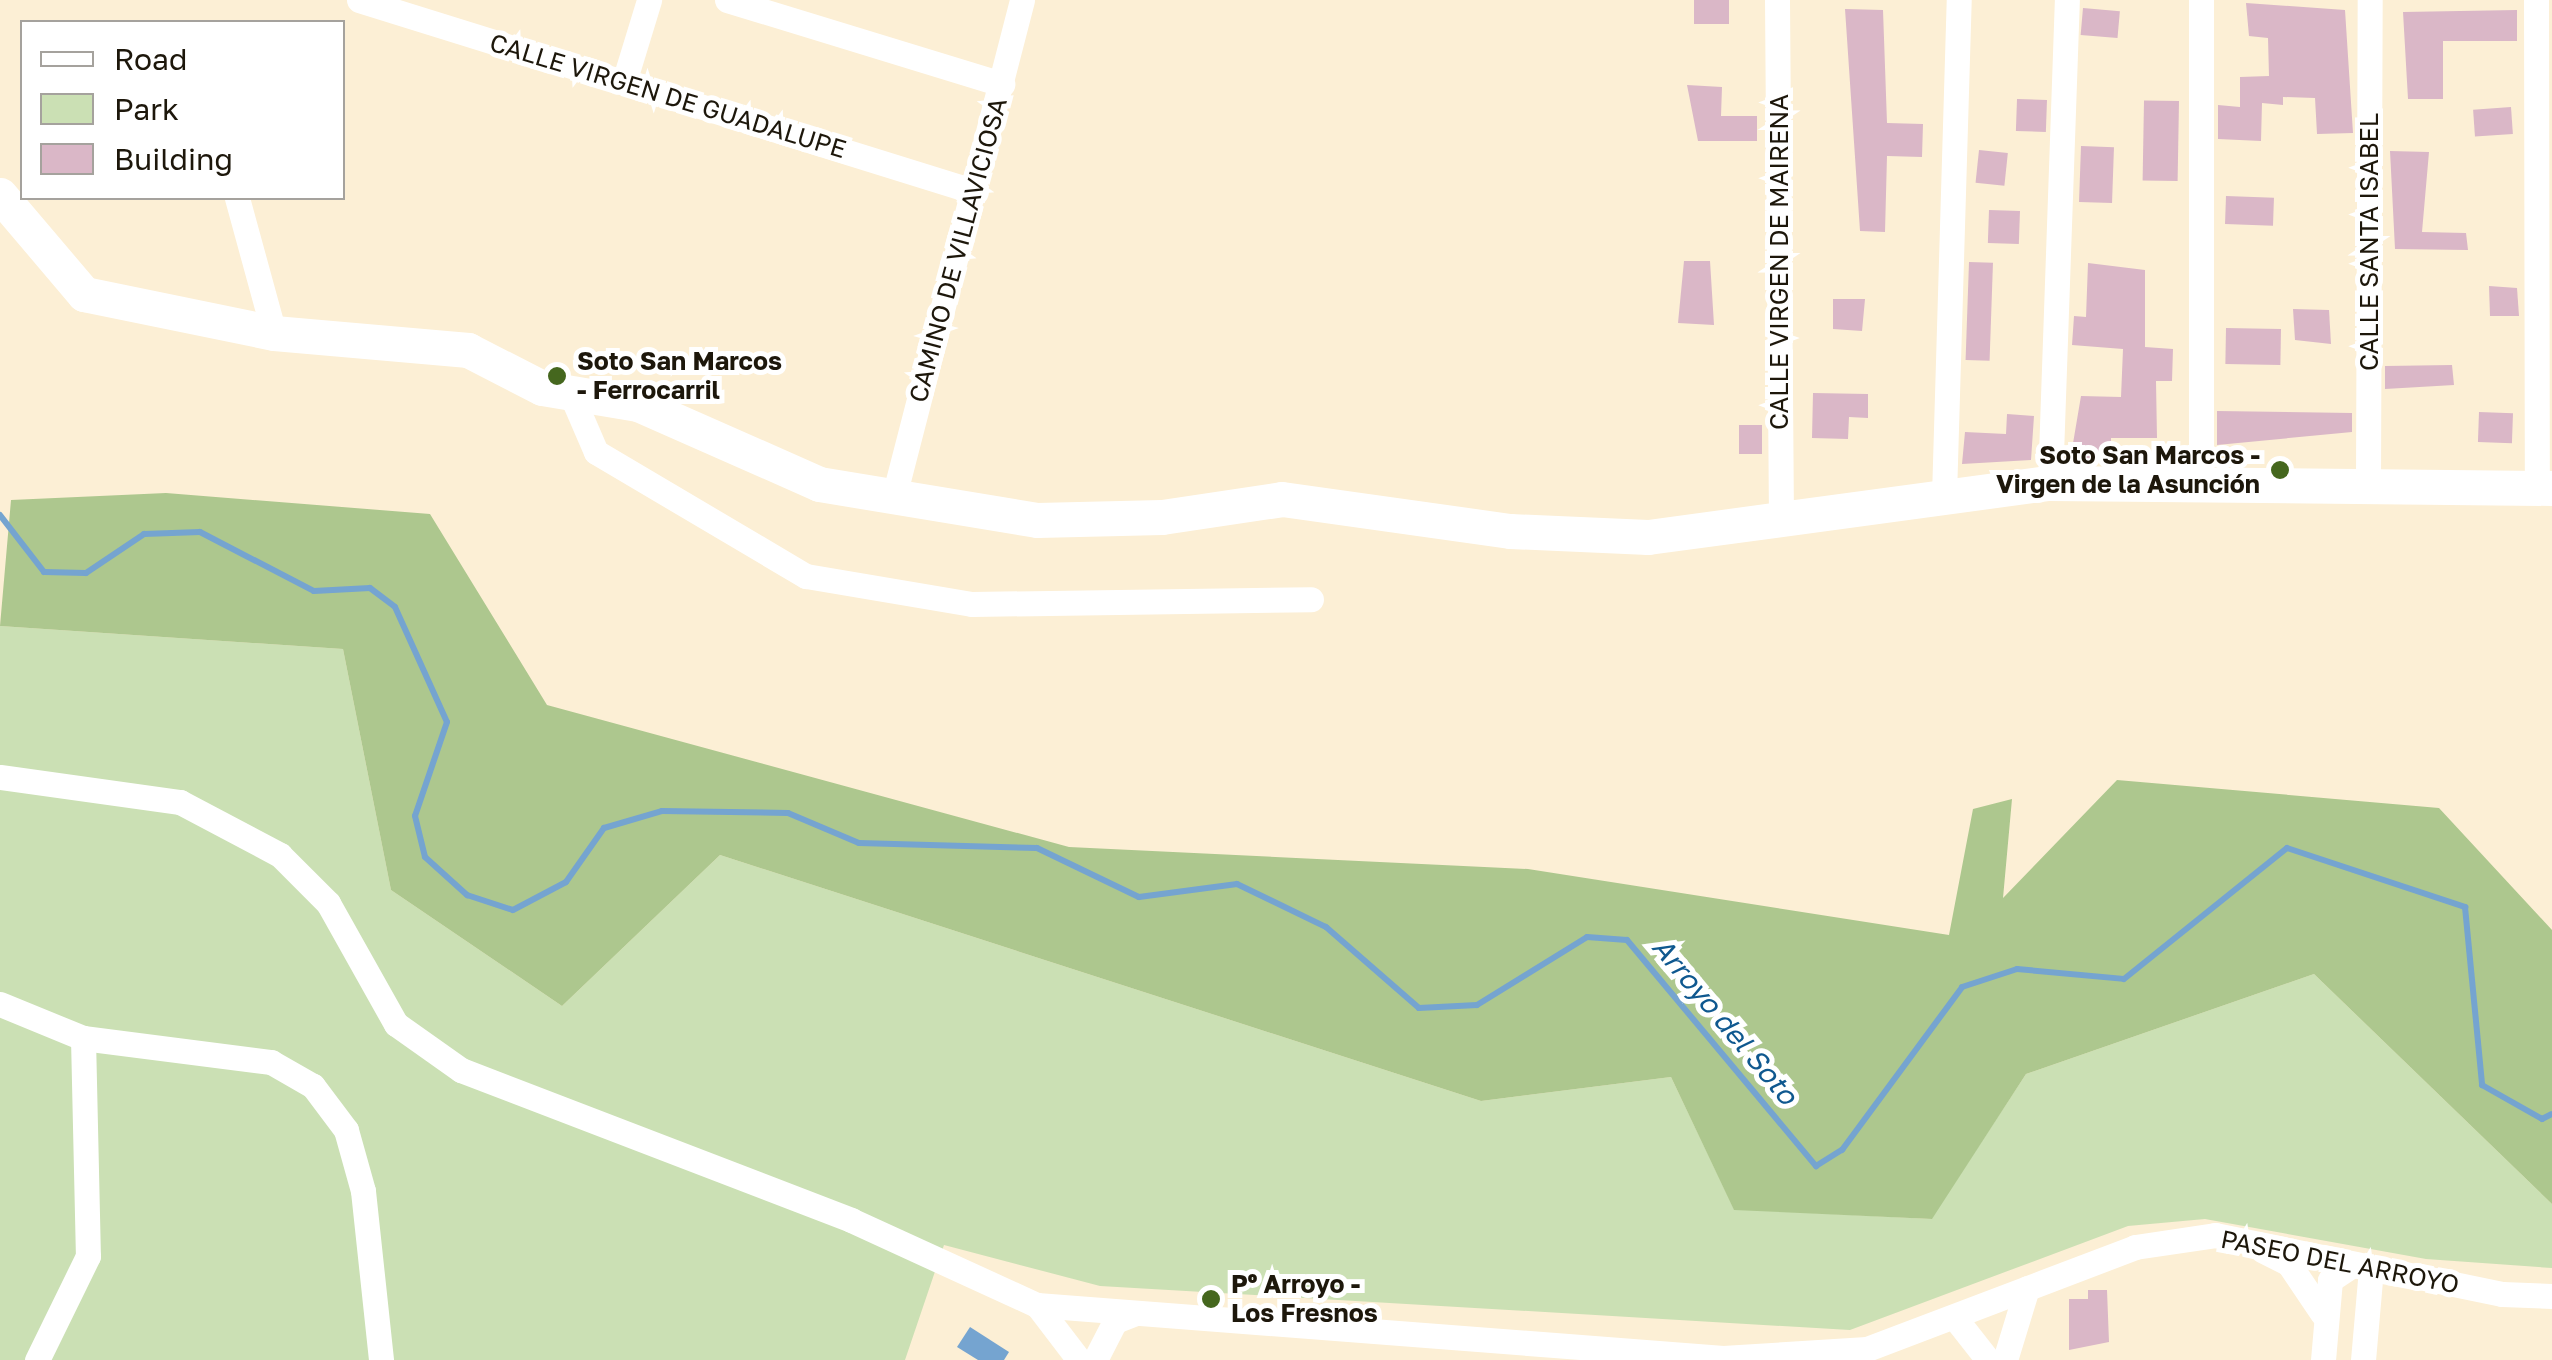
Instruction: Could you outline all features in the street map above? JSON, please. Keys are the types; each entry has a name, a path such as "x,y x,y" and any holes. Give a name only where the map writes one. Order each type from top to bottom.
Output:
{"street":[{"name":"CALLE VIRGEN DE GUADALUPE","path":"360,0 976,192"},
{"path":"624,82 650,0"},
{"path":"727,0 1002,84"},
{"name":"CAMINO DE VILLAVICIOSA","path":"893,500 976,192 1022,0"},
{"name":"CALLE VIRGEN DE MAIRENA","path":"1777,0 1782,523"},
{"path":"1944,496 1959,0"},
{"path":"2050,483 2067,0"},
{"path":"2201,0 2201,482"},
{"name":"CALLE SANTA ISABEL","path":"2368,484 2370,0"},
{"path":"0,195 84,294 274,333 468,350 571,394 638,404 819,484 893,500 1036,520 1162,517 1282,499 1510,531 1648,537 1782,523 2050,483 2544,488 2536,0"},
{"path":"237,200 274,333"},
{"path":"571,394 596,452 806,576 972,604 1311,599"},
{"name":"PASEO DEL ARROYO","path":"0,777 180,802 280,855 328,902 396,1024 461,1070 792,1199 1036,1306 1722,1358 1866,1349 2135,1247 2244,1240 2361,1268 2552,1296"},
{"path":"0,1004 82,1038 271,1062 313,1086 346,1130 363,1191 381,1360"},
{"path":"37,1360 63,1323 88,1256 82,1038"},
{"path":"2244,1240 2289,1264 2322,1313"},
{"path":"2323,1360 2322,1313 2330,1280 2361,1268 2362,1360"},
{"path":"2005,1360 2027,1288"},
{"path":"1036,1306 1079,1360"},
{"path":"1095,1360 1114,1321 1136,1313"},
{"path":"1955,1318 1988,1360"}],"green space":[{"path":"166,493 430,514 547,705 1069,847 1528,869 1949,935 1973,809 2012,799 2003,898 2117,780 2439,808 2552,930 2552,1204 2314,974 2026,1074 1932,1219 1734,1210 1671,1077 1481,1101 720,855 562,1006 391,890 343,649 0,626 11,500"},
{"path":"0,626 343,649 391,890 562,1006 720,855 1481,1101 1671,1077 1734,1209 1931,1219 2026,1074 2314,974 2552,1204 2552,1268 2426,1259 2205,1219 2128,1226 1850,1330 1100,1286 944,1245 905,1360 0,1360"}],"water":[{"path":"970,1327 1009,1352 1004,1360 978,1360 957,1347"}],"building":[{"path":"1694,0 1729,0 1729,24 1694,24"},
{"path":"2246,3 2345,10 2353,133 2317,134 2315,98 2283,97 2283,105 2262,103 2261,141 2218,139 2218,105 2240,107 2240,77 2269,76 2268,38 2249,36"},
{"path":"2083,8 2120,11 2118,38 2081,35"},
{"path":"1845,9 1883,10 1887,123 1923,124 1922,157 1887,156 1885,232 1860,231"},
{"path":"2517,10 2517,41 2443,41 2443,99 2408,99 2403,12"},
{"path":"1687,85 1722,87 1721,116 1757,116 1757,141 1698,141"},
{"path":"2017,99 2047,100 2046,132 2016,131"},
{"path":"2144,100 2179,101 2178,181 2143,180"},
{"path":"2511,107 2513,134 2475,137 2473,110"},
{"path":"2081,146 2114,147 2112,203 2079,202"},
{"path":"1979,150 2008,153 2004,186 1976,183"},
{"path":"2390,151 2429,152 2422,232 2466,233 2468,250 2395,249"},
{"path":"2226,196 2274,198 2273,226 2225,224"},
{"path":"1989,210 2020,211 2019,244 1988,243"},
{"path":"1684,261 1710,261 1714,325 1678,323"},
{"path":"1969,262 1993,263 1990,361 1966,360"},
{"path":"2088,263 2145,270 2145,347 2173,349 2172,381 2156,381 2157,438 2111,438 2111,462 2070,461 2081,396 2121,397 2123,349 2072,345 2074,316 2086,317"},
{"path":"2489,286 2517,288 2519,316 2490,316"},
{"path":"1833,299 1865,299 1862,331 1833,329"},
{"path":"2293,309 2329,310 2331,344 2295,340"},
{"path":"2226,328 2281,329 2280,365 2225,364"},
{"path":"2452,365 2454,385 2385,389 2385,366"},
{"path":"1813,393 1868,394 1868,418 1849,417 1848,439 1812,438"},
{"path":"2217,411 2352,413 2352,432 2217,445"},
{"path":"2479,412 2513,413 2512,443 2478,442"},
{"path":"2007,414 2034,416 2031,460 1962,464 1965,432 2006,434"},
{"path":"1739,425 1762,425 1762,454 1739,454"},
{"path":"2088,1290 2107,1290 2109,1342 2069,1350 2069,1299 2088,1299"}],"waterway":[{"name":"Arroyo del Soto","path":"0,515 44,572 86,573 144,534 200,532 314,591 370,588 395,607 447,722 415,816 425,857 467,895 513,910 566,882 604,828 662,811 788,813 859,843 1037,848 1139,897 1237,884 1326,927 1419,1008 1477,1005 1587,937 1627,940 1816,1166 1842,1150 1962,987 2017,969 2124,979 2287,848 2465,907 2482,1085 2542,1119 2552,1114"}],"place":[{"name":"Soto San Marcos - Ferrocarril","path":"557,376"},
{"name":"Soto San Marcos - Virgen de la Asunción","path":"2280,470"},
{"name":"Pº Arroyo - Los Fresnos","path":"1211,1299"}]}
